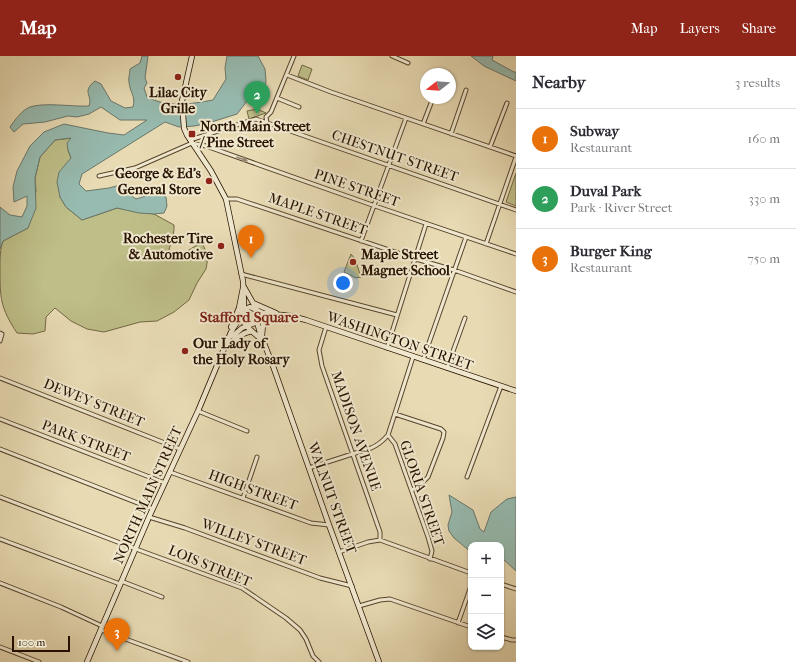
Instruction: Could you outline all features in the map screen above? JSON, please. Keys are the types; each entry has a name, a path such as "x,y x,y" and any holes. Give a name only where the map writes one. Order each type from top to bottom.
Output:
{"main road":[{"name":"NORTH MAIN STREET","path":"192,56 182,101 184,128 191,142 211,171 226,199 244,287 245,297 243,310"},
{"name":"NORTH MAIN STREET","path":"244,287 257,310"},
{"name":"NORTH MAIN STREET","path":"230,337 229,331 239,308 240,296 244,287"},
{"path":"253,302 277,314"},
{"path":"257,322 257,310 250,307 243,310 241,316 243,322 264,341"},
{"name":"WASHINGTON STREET","path":"257,310 263,313 291,316 516,391"},
{"path":"230,337 242,328 277,314"},
{"name":"NORTH MAIN STREET","path":"87,662 149,517 198,411 226,345 241,316"},
{"path":"262,336 263,324 266,318"},
{"name":"WALNUT STREET","path":"257,322 258,330 264,341 379,662"},
{"path":"226,345 245,333 252,331"}],"street":[{"path":"99,176 135,168 191,142 256,119 266,117 271,112 294,56"},
{"path":"392,56 408,63"},
{"path":"287,74 331,92 516,156 486,244"},
{"path":"451,134 466,90"},
{"path":"277,98 300,108"},
{"path":"490,147 507,103"},
{"path":"423,124 431,104"},
{"path":"266,117 268,123"},
{"path":"361,241 406,118"},
{"name":"CHESTNUT STREET","path":"256,119 516,210"},
{"name":"PINE STREET","path":"191,142 516,254"},
{"name":"MAPLE STREET","path":"226,199 237,198 516,292"},
{"path":"387,348 426,224"},
{"path":"423,360 466,237"},
{"path":"241,274 397,315"},
{"path":"447,368 465,318"},
{"name":"MADISON AVENUE","path":"326,327 320,344 320,359 380,532 380,540"},
{"path":"0,341 1,333"},
{"path":"309,468 377,445 388,435 413,357"},
{"name":"DEWEY STREET","path":"0,378 180,450"},
{"path":"467,477 502,386"},
{"path":"198,411 247,431"},
{"path":"395,414 441,429 444,432 442,442 428,477 412,490"},
{"name":"PARK STREET","path":"0,419 165,483"},
{"name":"GLORIA STREET","path":"388,435 394,444 412,490 431,546 432,551 430,559"},
{"path":"0,450 153,509"},
{"path":"243,498 257,457"},
{"name":"HIGH STREET","path":"170,472 311,523 329,525"},
{"name":"LOIS STREET","path":"0,497 247,591 286,618 300,630 306,639 313,656 319,662"},
{"name":"WILLEY STREET","path":"149,517 185,528 320,578 352,586"},
{"path":"0,538 162,597"},
{"path":"339,552 368,542 380,540 468,572"},
{"path":"0,583 61,607 102,628 188,662"},
{"path":"504,585 516,589"},
{"path":"458,623 468,595"},
{"path":"359,606 380,600 390,599 468,626"},
{"path":"504,638 516,640"},
{"path":"0,647 39,662"}],"green space":[{"path":"302,65 312,69 308,80 298,76"},
{"path":"257,109 266,113 249,119 247,111"},
{"path":"72,138 68,150 71,158 60,197 66,207 82,220 117,208 154,214 174,225 168,260 184,253 202,242 208,257 206,269 189,300 174,312 157,321 140,322 104,332 87,329 71,321 55,308 46,317 45,331 33,334 17,333 7,316 2,302 0,261 2,244 3,241 28,228 36,191 35,178 40,157 55,140"},
{"path":"516,173 516,206 506,202"},
{"path":"351,254 355,259 361,277 356,278 344,272"}],"water":[{"path":"142,56 148,56 145,78 147,83 144,88 147,97 163,103 188,104 213,100 226,79 225,68 227,56 258,56 265,69 265,87 251,100 247,101 237,114 194,126 179,127 165,122 82,174 79,184 86,191 109,188 124,184 138,190 130,195 136,199 154,193 162,195 166,197 167,206 164,213 139,213 117,208 82,220 66,207 60,197 57,182 59,172 71,158 67,143 71,138 55,140 40,157 35,178 36,208 28,228 3,241 0,249 0,207 10,215 22,217 27,206 27,196 14,202 13,187 17,171 30,146 44,132 64,124 124,135 147,120 120,120 101,107 89,114 77,117 68,116 45,122 23,124 14,132 10,127 16,118 27,108 36,106 89,106 90,99 88,91 95,81 101,84 111,101 125,108 133,107 134,100 129,80 130,69 140,63"},
{"path":"471,56 493,56 492,60 516,72 516,81 484,66"},
{"path":"449,495 473,510 480,529 484,532 491,512 507,499 516,497 516,571 504,560 504,542 468,542 468,550 454,538 449,531 448,525 452,512"}],"place":[{"name":"Lilac City Grille","path":"178,77"},
{"name":"Duval Park","path":"257,114"},
{"name":"North Main Street / Pine Street","path":"192,134"},
{"name":"George & Ed's General Store","path":"209,181"},
{"name":"Rochester Tire & Automotive","path":"221,246"},
{"name":"Subway","path":"251,258"},
{"name":"Maple Street Magnet School","path":"353,262"},
{"name":"Our Lady of the Holy Rosary","path":"185,351"},
{"name":"Burger King","path":"117,651"}],"district":[{"name":"Stafford Square","path":"249,317"}]}
